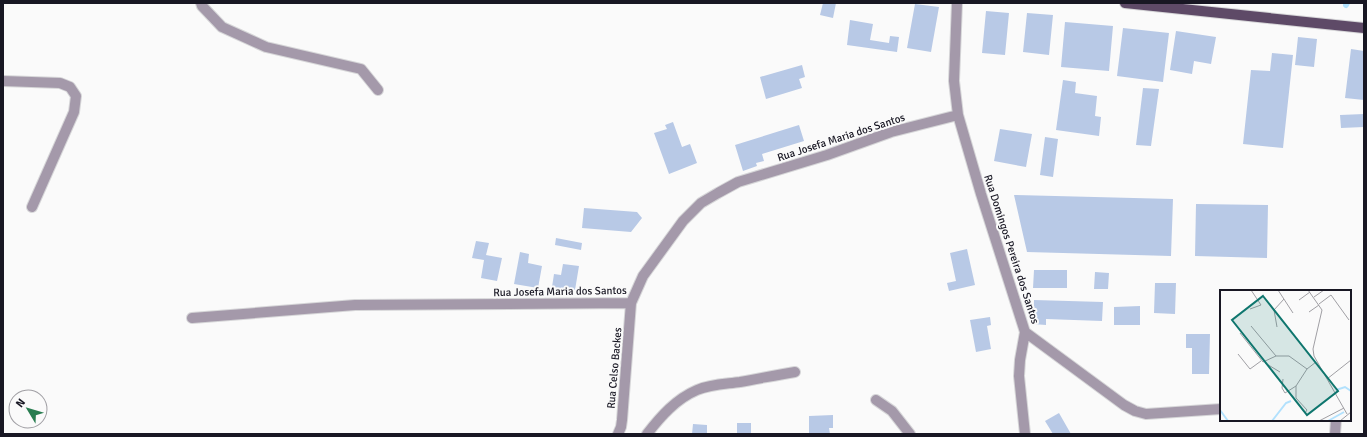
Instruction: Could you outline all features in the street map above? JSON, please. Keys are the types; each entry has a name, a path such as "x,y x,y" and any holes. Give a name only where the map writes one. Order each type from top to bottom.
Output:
{"main road":[{"path":"1125,3 1180,6 1364,28"}],"street":[{"path":"201,3 202,6 222,27 266,47 361,69 378,90"},
{"name":"Rua Domingos Pereira dos Santos","path":"957,3 954,81 958,115 981,194 1025,332 1124,405 1135,411 1146,414 1220,409"},
{"path":"3,81 60,83 70,87 76,96 74,112 32,206"},
{"name":"Rua Josefa Maria dos Santos","path":"192,318 354,305 631,303 642,276 683,220 701,204 718,193 738,182 827,155 890,132 958,115"},
{"name":"Rua Celso Backes","path":"618,434 622,420 631,303"},
{"path":"1025,332 1019,376 1025,434"},
{"path":"647,434 664,412 682,398 698,389 795,372"},
{"path":"876,400 892,411 910,434"},
{"path":"1335,434 1336,421"}],"building":[{"path":"823,3 836,3 833,18 820,15"},
{"path":"915,4 939,7 931,52 907,48"},
{"path":"986,11 1009,13 1005,55 982,53"},
{"path":"1027,13 1053,15 1049,55 1023,52"},
{"path":"850,20 873,24 870,40 889,43 890,36 899,37 897,52 847,45"},
{"path":"1065,22 1113,26 1109,71 1061,67"},
{"path":"1123,28 1169,33 1163,82 1117,76"},
{"path":"1176,31 1216,37 1211,64 1194,61 1192,74 1170,70"},
{"path":"1298,37 1317,39 1314,67 1295,65"},
{"path":"1351,49 1364,51 1364,100 1345,98"},
{"path":"1272,53 1293,55 1283,148 1243,144 1251,70 1270,71"},
{"path":"802,65 805,77 799,79 802,88 766,99 760,77"},
{"path":"1063,80 1076,82 1075,93 1097,96 1095,116 1101,117 1099,136 1056,130"},
{"path":"1143,88 1159,89 1151,146 1136,145"},
{"path":"1364,114 1364,127 1341,128 1340,115"},
{"path":"673,122 682,147 690,144 697,163 669,174 654,133 667,129 665,125"},
{"path":"799,125 804,141 762,154 764,161 756,163 757,166 743,171 735,145"},
{"path":"1000,129 1032,134 1026,167 994,161"},
{"path":"1045,137 1058,139 1053,177 1040,175"},
{"path":"1014,195 1173,199 1171,256 1027,252"},
{"path":"1196,204 1268,205 1267,258 1195,256"},
{"path":"584,208 637,212 642,218 631,232 582,228"},
{"path":"556,238 582,243 581,250 555,245"},
{"path":"476,241 489,243 486,255 502,258 497,281 481,278 484,260 472,258"},
{"path":"967,249 975,285 949,291 947,283 956,281 950,253"},
{"path":"520,252 529,254 528,263 542,266 538,288 514,284"},
{"path":"563,264 579,266 575,290 552,287 554,274 561,275"},
{"path":"1034,270 1067,270 1067,288 1033,288"},
{"path":"1095,272 1109,273 1108,289 1094,289"},
{"path":"1155,283 1176,283 1175,314 1154,313"},
{"path":"1034,300 1103,302 1102,321 1046,319 1046,325 1033,324"},
{"path":"1140,306 1140,325 1114,325 1114,307"},
{"path":"990,317 991,325 987,326 991,349 976,352 970,320"},
{"path":"1186,334 1210,334 1209,374 1192,374 1192,348 1186,348"},
{"path":"1059,413 1071,434 1053,434 1045,421"},
{"path":"833,415 833,428 829,428 830,434 809,434 809,416"},
{"path":"737,423 751,423 751,434 737,434"},
{"path":"693,424 707,425 707,434 692,434"}]}
